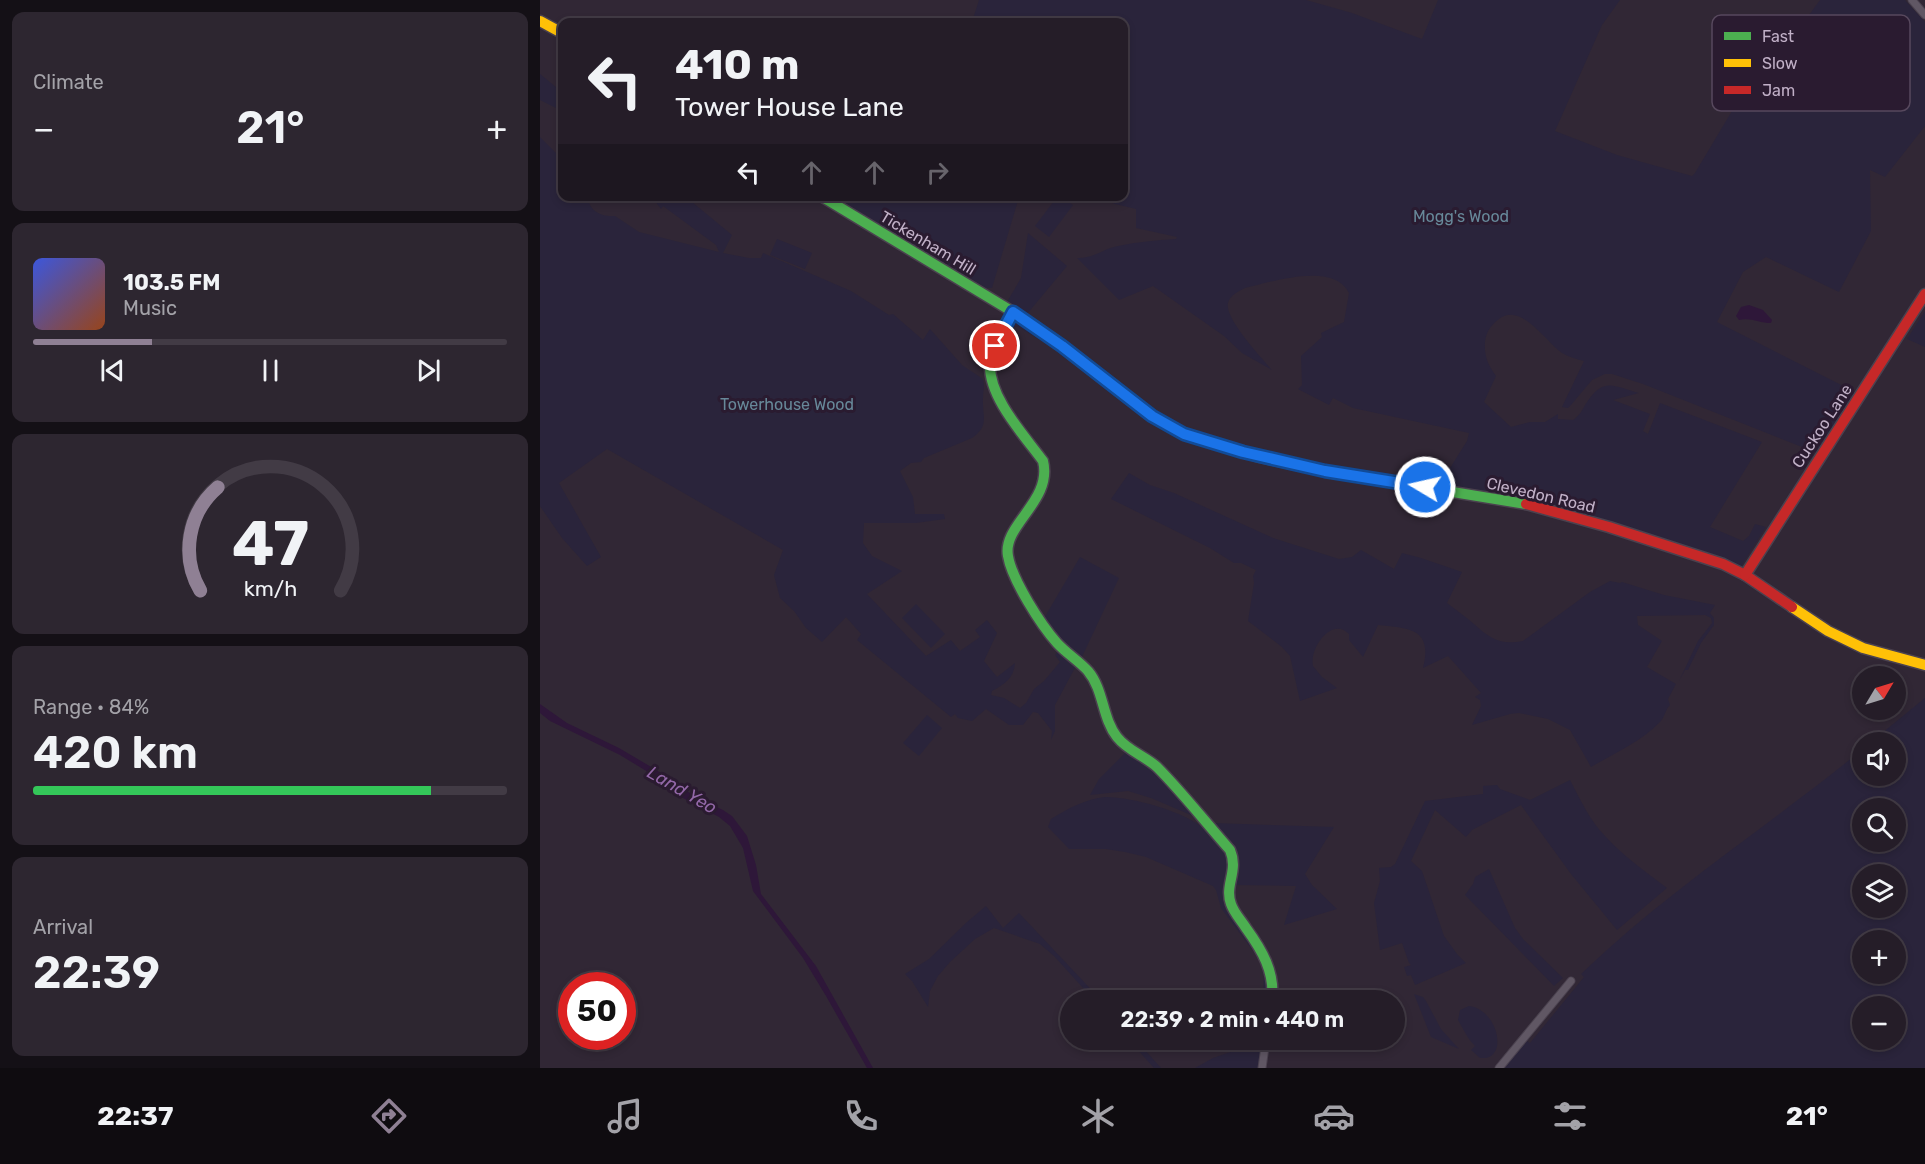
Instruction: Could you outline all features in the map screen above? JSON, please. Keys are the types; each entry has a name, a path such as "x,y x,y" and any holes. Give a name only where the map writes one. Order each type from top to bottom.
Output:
{"main road":[{"path":"540,21 558,31"},
{"name":"Tickenham Hill","path":"829,201 989,298"},
{"name":"Cuckoo Lane","path":"1745,575 1925,294"},
{"name":"Clevedon Road","path":"989,298 1062,346 1168,427 1190,436 1249,454 1325,471 1527,504 1693,553 1745,575 1828,631 1863,648 1925,664"},
{"path":"1013,312 992,353 991,377 998,395 1046,468 1043,483 1035,501 1008,546 1008,560 1043,626 1057,643 1086,669 1094,681 1116,736 1128,748 1157,767 1234,856 1236,869 1229,899 1266,959 1274,982 1273,990"}],"street":[{"path":"1912,0 1925,15"},
{"path":"1499,1068 1571,981"},
{"path":"1262,1068 1265,1050"}],"green space":[{"name":"Mogg's Wood","path":"979,0 1306,0 1352,13 1422,39 1438,0 1620,0 1602,25 1555,131 1617,155 1692,176 1732,111 1910,111 1910,15 1809,15 1820,0 1905,0 1925,22 1925,126 1885,177 1870,170 1871,231 1839,292 1766,257 1743,272 1717,322 1855,392 1817,453 1643,384 1612,374 1605,374 1592,380 1568,408 1562,407 1584,361 1562,353 1532,325 1516,315 1507,315 1499,319 1488,332 1486,356 1496,376 1484,402 1511,427 1530,422 1545,422 1558,414 1558,419 1573,420 1597,390 1614,386 1639,393 1613,400 1650,414 1643,431 1648,434 1660,403 1762,442 1710,527 1743,541 1749,536 1755,524 1766,527 1740,568 1664,539 1582,515 1527,500 1440,484 1467,441 1469,433 1353,408 1333,398 1329,405 1298,389 1302,385 1301,356 1322,337 1321,333 1344,322 1349,293 1341,283 1330,278 1301,276 1286,279 1245,288 1231,298 1228,310 1232,318 1245,338 1272,370 1242,353 1224,336 1153,286 1119,300 1077,258 1089,257 1118,246 1176,239 1177,237 1136,228 1136,209 1107,201 1128,201 1128,18 973,18"},
{"path":"540,74 558,89 558,109 540,100"},
{"name":"Towerhouse Wood","path":"540,137 558,155 558,201 589,201 597,212 615,216 639,232 719,252 716,245 663,206 661,209 655,201 691,201 732,235 723,253 761,258 763,253 851,291 889,315 893,314 923,340 930,329 962,365 983,379 984,420 978,433 972,438 924,458 921,462 911,463 900,471 913,497 915,514 944,514 945,519 916,523 864,523 863,543 872,556 902,571 867,594 926,656 951,640 960,651 980,637 975,630 987,620 997,633 984,661 997,677 1015,663 1011,677 992,691 991,695 1004,698 1020,708 1026,703 1034,689 1060,662 1055,655 1060,649 1077,664 1055,705 1055,731 1051,740 1052,731 1038,713 1033,712 1023,725 1009,725 986,709 972,721 958,718 955,714 951,717 857,640 861,634 846,617 822,642 806,628 794,611 780,598 774,575 783,550 607,449 559,483 601,557 587,566 562,538 540,506"},
{"path":"840,201 1018,201 992,288 986,288"},
{"path":"1054,201 1067,201 1073,205 1049,237 1035,226"},
{"path":"1028,233 1067,266 1027,314 1007,302 1021,278"},
{"path":"777,239 812,253 805,269 770,255"},
{"path":"1925,311 1925,347 1907,339"},
{"path":"1013,320 1061,351 1060,353 1018,327 1010,327"},
{"path":"1129,473 1150,485 1174,493 1273,538 1339,559 1352,557 1361,550 1394,569 1402,553 1462,572 1447,603 1485,634 1496,640 1523,641 1590,592 1610,581 1715,605 1710,613 1714,618 1714,625 1701,643 1688,670 1685,670 1679,681 1698,641 1712,623 1711,618 1705,615 1637,616 1638,625 1662,641 1647,667 1676,684 1668,699 1670,705 1662,720 1653,729 1591,767 1570,730 1548,719 1519,713 1472,725 1481,706 1480,700 1475,697 1481,693 1448,656 1423,668 1425,645 1422,638 1409,630 1378,625 1363,657 1349,640 1349,634 1342,629 1329,631 1318,643 1313,666 1322,677 1337,688 1300,701 1290,656 1248,621 1253,576 1256,570 1241,563 1234,563 1210,548 1111,499"},
{"path":"1080,557 1119,578 1081,659 1062,643 1043,620"},
{"path":"916,604 945,634 931,648 902,618"},
{"path":"1925,698 1925,1068 1503,1068 1527,1041 1530,1043 1584,977 1581,974 1614,943 1684,886 1852,758 1852,786 1906,786 1906,732 1883,732 1898,720 1906,720 1906,713"},
{"path":"927,715 942,728 919,756 903,743"},
{"path":"1126,752 1152,767 1198,818 1128,791 1090,795 1099,779"},
{"path":"1570,780 1600,830 1627,857 1667,888 1617,930 1571,874 1521,805 1472,830 1466,837 1435,810 1411,861 1422,871 1444,936 1466,963 1415,985 1411,975 1407,976 1404,967 1411,965 1402,943 1380,950 1374,903 1380,881 1379,868 1391,867 1395,864 1425,801 1483,794 1483,786 1497,785 1500,789 1530,800"},
{"path":"1106,797 1144,803 1186,817 1206,830 1230,858 1230,911 1269,971 1269,990 1263,990 1264,976 1259,959 1221,908 1213,886 1146,857 1106,849 1069,849 1048,827 1051,819 1091,800"},
{"path":"1212,823 1334,827 1305,874 1312,885 1337,909 1284,925 1296,886 1233,885 1235,850"},
{"path":"1489,869 1515,928 1523,939 1563,978 1554,986 1465,895 1475,877"},
{"path":"986,906 1003,928 1019,913 1092,990 1085,990 1040,944 994,928 975,939 938,976 930,991 928,1007 905,974 929,959"},
{"path":"1414,994 1423,997 1441,1029 1459,1049 1431,1037"},
{"path":"1469,1006 1479,1009 1487,1016 1497,1034 1495,1052 1489,1057 1480,1058 1471,1050 1475,1046 1458,1020 1460,1010"},
{"path":"1138,1050 1145,1050 1161,1068 1154,1068"},
{"path":"1236,1050 1261,1050 1259,1068 1195,1068 1213,1058"}],"water":[{"path":"1749,305 1763,310 1772,320 1771,323 1739,320 1736,316 1741,307"},
{"name":"Land Yeo","path":"540,704 567,723 619,748 697,798 732,816 747,836 756,865 761,894 816,966 873,1068 867,1068 803,958 753,891 743,848 730,826 719,817 683,798 620,755 550,721 540,713"}],"traffic: fast":[{"path":"829,201 1013,312 1062,346 1152,416 1184,434 1260,457 1325,471 1526,504"},
{"path":"1013,312 998,336 993,350 990,363 991,376 1001,402 1017,428 1043,461 1044,475 1035,500 1012,534 1008,545 1008,556 1015,577 1043,625 1057,643 1088,671 1097,687 1108,721 1117,737 1157,767 1230,850 1233,865 1229,890 1231,904 1266,962 1272,990"}],"traffic: slow":[{"path":"540,21 558,31"},
{"path":"1792,607 1828,631 1863,648 1925,665"}],"traffic: jam":[{"path":"1745,575 1925,294"},
{"path":"1526,504 1609,527 1723,564 1745,575 1792,607"}],"route":[{"path":"995,346 1013,312 1062,346 1152,416 1184,434 1243,452 1325,471 1425,487"}]}
